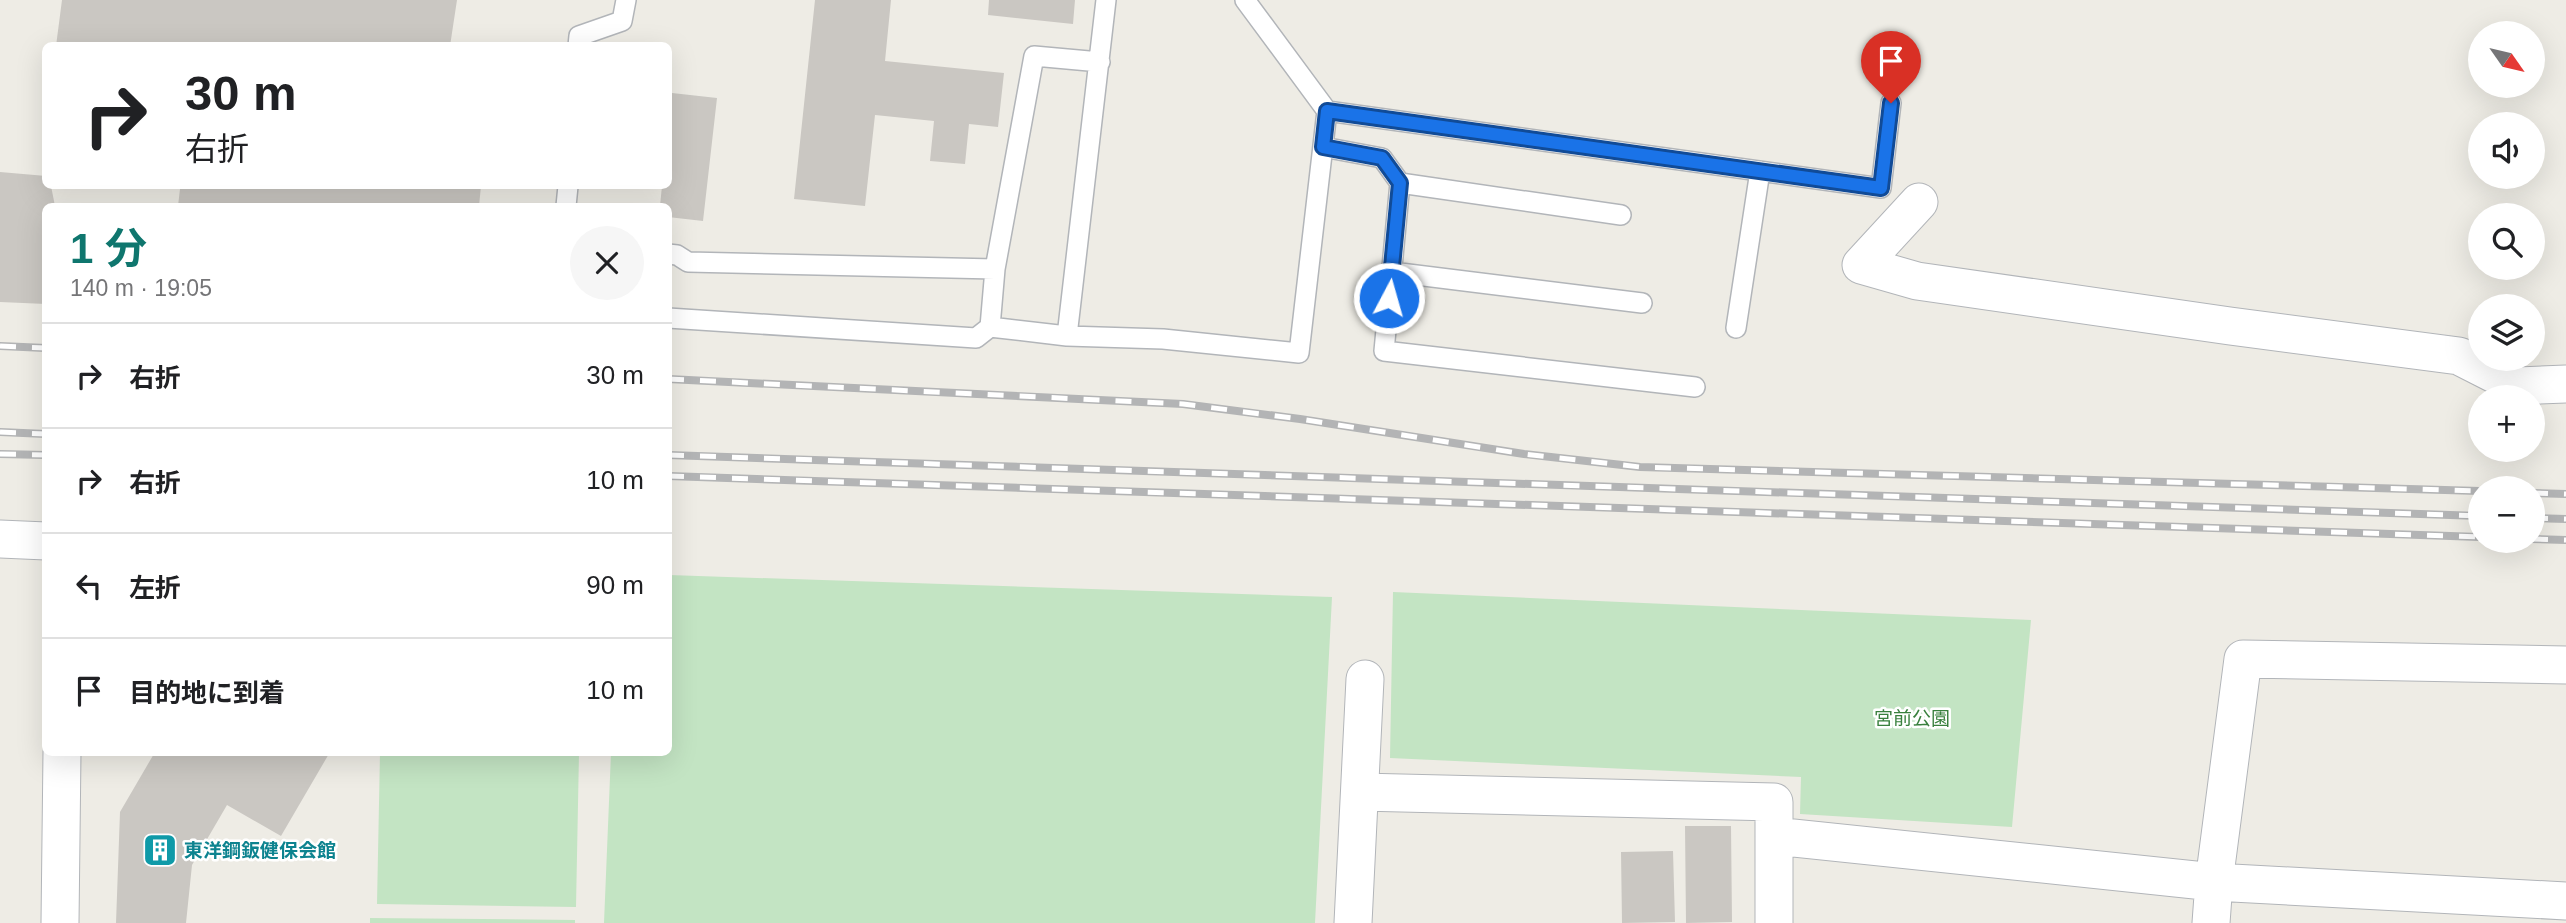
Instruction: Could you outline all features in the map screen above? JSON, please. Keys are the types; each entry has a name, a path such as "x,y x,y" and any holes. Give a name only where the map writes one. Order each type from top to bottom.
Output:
{"street":[{"path":"1919,202 1861,265 1917,281 2459,356 2518,386 2566,384"},
{"path":"0,539 42,541"},
{"path":"2211,923 2243,659 2566,665"},
{"path":"1353,923 1365,679"},
{"path":"60,923 62,756"},
{"path":"1360,792 1774,802 1774,923"},
{"path":"1774,836 2214,882 2566,901"}],"lane":[{"path":"579,42 579,37 622,21 626,0"},
{"path":"1067,336 1107,0"},
{"path":"672,318 976,338 990,327 1067,336 1163,339 1299,353 1327,111 1245,0"},
{"path":"990,327 995,269 1034,57 1100,62"},
{"path":"1327,111 1881,188 1891,103"},
{"path":"1323,147 1382,158 1400,183 1384,351 1695,387"},
{"path":"1736,328 1760,171"},
{"path":"1400,183 1621,215"},
{"path":"672,254 688,262 995,269"},
{"path":"1392,272 1642,303"}],"green space":[{"path":"672,575 1332,597 1315,923 604,923 611,756 672,756"},
{"name":"宮前公園","path":"1393,592 2031,620 2012,827 1800,814 1801,777 1390,758"},
{"path":"380,756 579,756 576,907 377,904"},
{"path":"370,918 575,920 575,923 370,923"}],"building":[{"path":"62,0 457,0 451,42 57,42"},
{"path":"815,0 891,0 885,61 1004,73 998,127 969,124 965,164 930,161 934,121 875,115 865,206 794,199"},
{"path":"989,0 1075,0 1073,24 988,15"},
{"path":"672,93 717,98 703,221 672,217 672,203 660,203 662,189 672,189"},
{"path":"0,172 42,176 42,189 52,189 54,203 42,203 42,304 0,302"},
{"path":"180,189 481,189 479,203 178,203"},
{"name":"東洋鋼鈑健保会館","path":"153,756 328,756 281,836 227,805 192,865 186,923 116,923 120,812"},
{"path":"1685,826 1731,826 1732,922 1686,923"},
{"path":"1673,851 1675,922 1622,923 1621,852"}],"railway":[{"path":"0,346 42,348"},
{"path":"672,379 1183,404 1300,419 1524,454 1640,467 2468,491"},
{"path":"0,432 42,434"},
{"path":"0,454 42,455"},
{"path":"672,455 2468,516"},
{"path":"672,476 2468,537"},
{"path":"2545,493 2566,494"},
{"path":"2545,518 2566,519"},
{"path":"2545,539 2566,540"}],"place":[{"name":"東洋鋼鈑健保会館","path":"160,850"}],"route":[{"path":"1389,298 1400,183 1382,158 1323,147 1327,111 1881,188 1891,103"}]}
